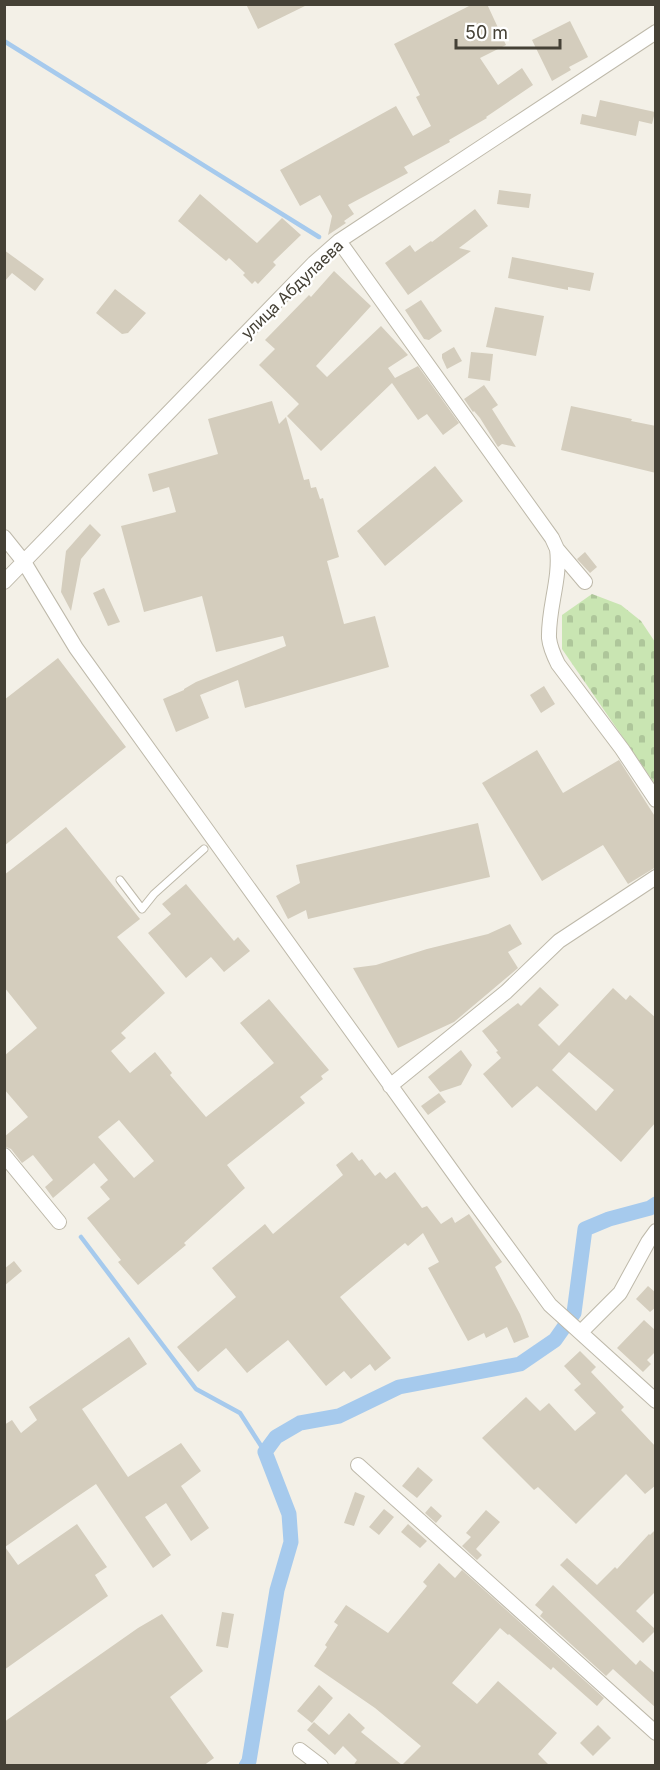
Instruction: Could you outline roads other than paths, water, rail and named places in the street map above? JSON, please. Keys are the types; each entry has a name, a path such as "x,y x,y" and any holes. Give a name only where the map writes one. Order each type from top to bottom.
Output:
{"street":[{"name":"улица Абдулаева","path":"4,582 314,263 339,241 656,32"},
{"path":"339,241 555,542 558,564 549,637 552,650 558,664 656,800"},
{"path":"4,537 24,562 76,648 208,845 558,1313 656,1401"},
{"path":"557,549 585,582"},
{"path":"390,1086 506,992 559,941 656,877"},
{"path":"4,1155 59,1222"},
{"path":"576,1329 620,1293 648,1242 656,1232"},
{"path":"358,1465 656,1732"},
{"path":"300,1750 321,1766"}],"lane":[{"path":"120,880 142,909 154,894 208,845"}],"waterway":[{"path":"4,41 319,237"},
{"path":"246,1766 249,1761 277,1590 291,1542 289,1514 265,1452 276,1437 300,1423 339,1416 399,1387 520,1364 555,1340 574,1313 585,1229 656,1204"},
{"path":"81,1237 196,1389 240,1413 265,1452"}]}
